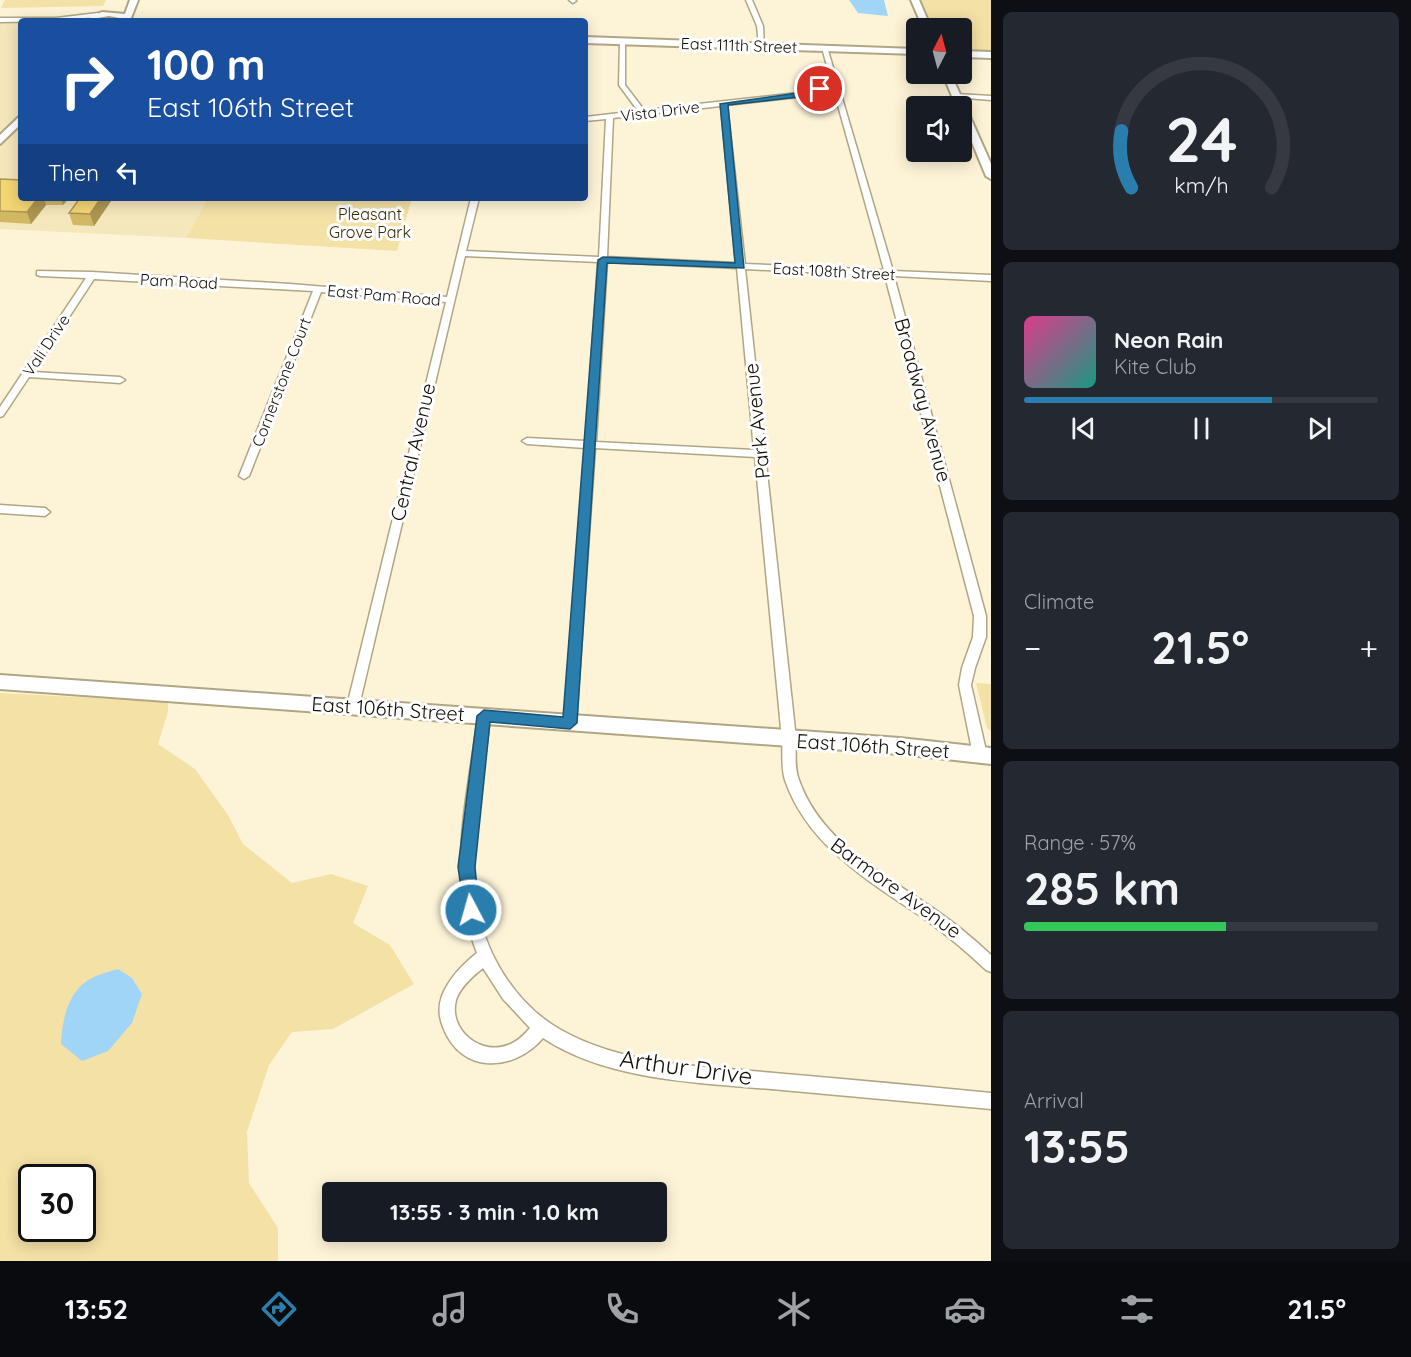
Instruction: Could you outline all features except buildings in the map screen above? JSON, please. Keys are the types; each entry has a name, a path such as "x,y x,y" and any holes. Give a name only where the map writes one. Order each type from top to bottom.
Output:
{"main road":[{"path":"130,18 134,0"},
{"path":"915,0 923,18"},
{"path":"94,18 119,5"},
{"path":"102,15 119,18"},
{"name":"East 111th Street","path":"588,40 906,51"},
{"name":"East 111th Street","path":"892,50 906,48"},
{"path":"972,54 991,55"},
{"path":"951,84 956,96"},
{"path":"0,126 17,107"},
{"path":"0,141 18,121"},
{"path":"972,129 987,158 991,176"},
{"name":"East 106th Street","path":"0,682 353,706 985,755"}],"street":[{"path":"749,0 760,26 762,46"},
{"path":"74,18 102,15"},
{"path":"0,20 18,20"},
{"path":"622,41 622,85 643,113"},
{"name":"Broadway Avenue","path":"825,48 889,273 980,616 980,643 965,680 985,755"},
{"name":"Vista Drive","path":"807,94 834,81"},
{"name":"Vista Drive","path":"588,119 807,94 840,102"},
{"path":"972,97 991,98"},
{"name":"Park Avenue","path":"724,104 789,739"},
{"path":"570,723 603,260 610,117"},
{"name":"Central Avenue","path":"353,706 474,201"},
{"name":"East 108th Street","path":"462,253 991,278"},
{"name":"Pam Road","path":"40,273 318,289"},
{"name":"Vali Drive","path":"0,414 92,275"},
{"name":"East Pam Road","path":"318,289 449,300"},
{"name":"Cornerstone Court","path":"244,476 318,289"},
{"path":"26,374 120,380"},
{"path":"527,441 760,454"},
{"path":"0,509 45,512"},
{"name":"Arthur Drive","path":"484,716 467,867 473,923 485,956 502,987 541,1027 597,1053 635,1065 669,1071 991,1101"},
{"name":"Barmore Avenue","path":"789,739 789,762 800,804 819,830 843,853 939,918 991,965"},
{"path":"485,956 464,975 449,999 446,1013 450,1031 476,1053 492,1056 517,1050 533,1040 541,1027"}],"shaded area":[{"path":"0,22 18,22 18,201 206,201 186,238 0,229"}],"green space":[{"path":"5,0 106,0 103,6 1,8"},
{"path":"918,0 991,0 991,54 972,53 972,18 924,18"},
{"name":"Pleasant Grove Park","path":"206,201 411,201 397,251 186,238"},
{"path":"976,683 991,684 991,731 987,728"},
{"path":"0,693 168,702 168,712 158,744 195,769 228,815 243,844 292,883 331,874 368,886 353,923 390,945 414,984 333,1029 292,1032 269,1065 247,1132 249,1183 278,1228 278,1261 0,1261"}],"water":[{"path":"849,0 884,0 888,16 858,13"},
{"path":"118,969 132,978 142,994 132,1023 108,1051 82,1061 61,1044 70,1001 87,981"}],"route":[{"path":"471,910 467,867 468,847 484,716 570,723 603,260 741,266 724,104 807,94 820,89"}]}
